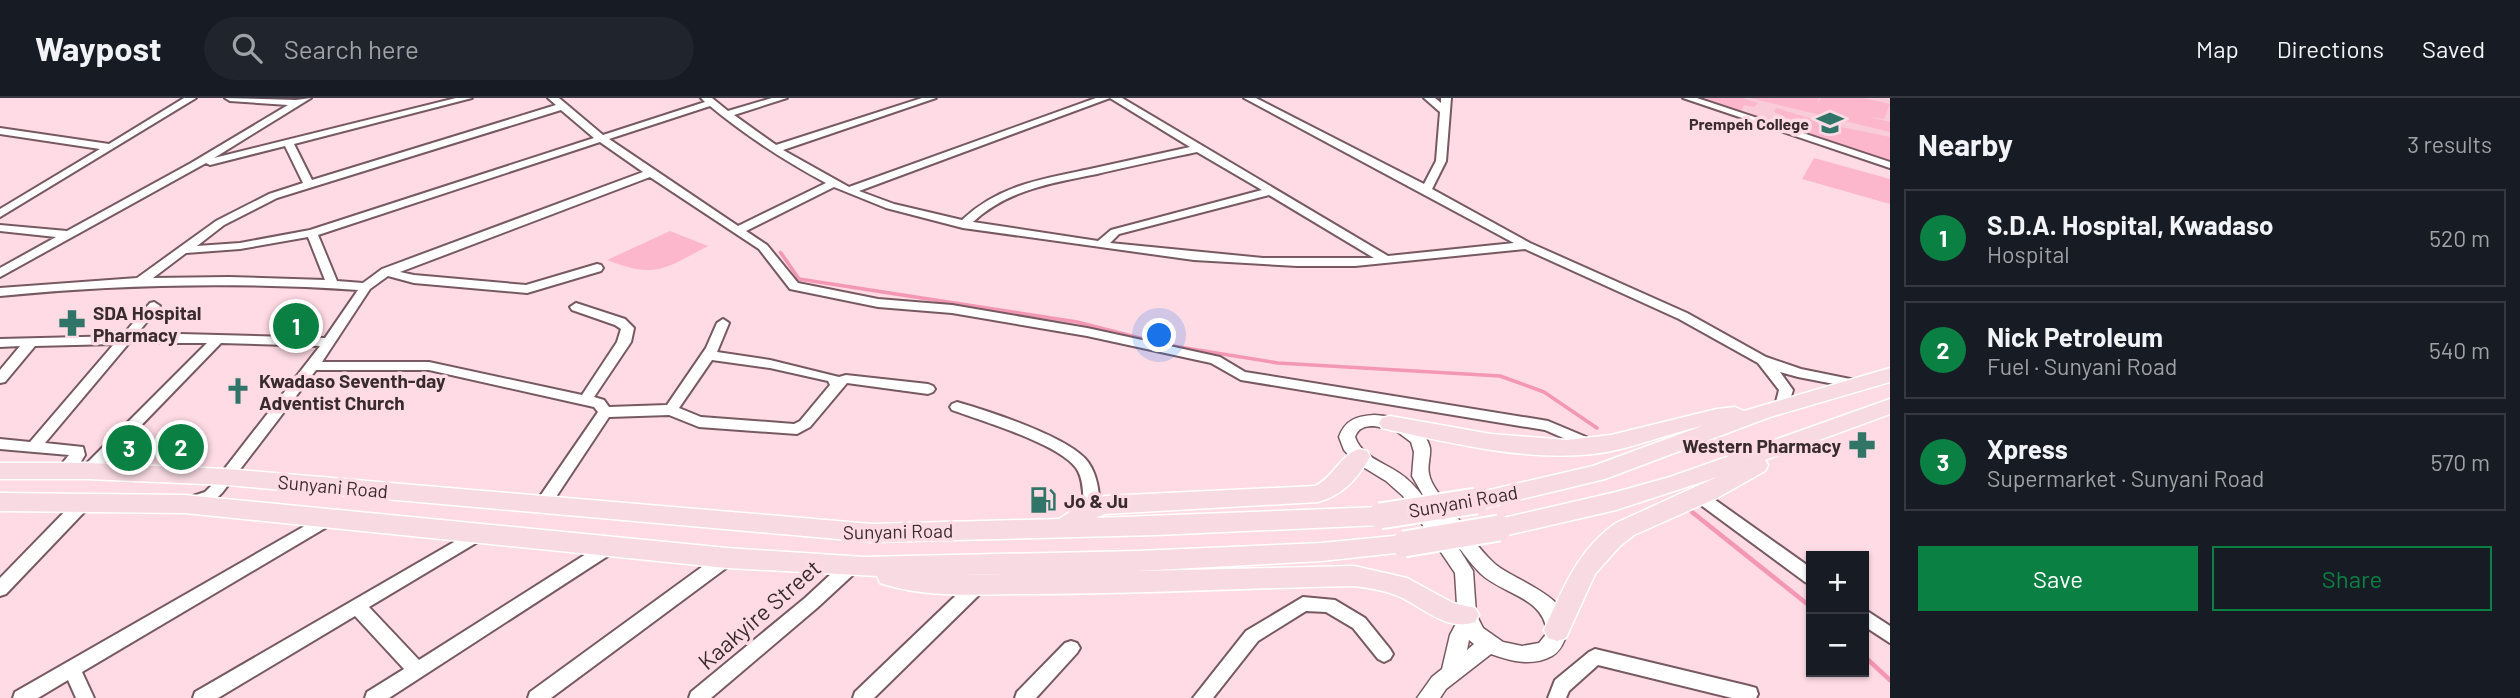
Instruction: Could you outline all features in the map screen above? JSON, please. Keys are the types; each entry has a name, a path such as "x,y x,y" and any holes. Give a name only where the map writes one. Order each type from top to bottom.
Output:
{"main road":[{"path":"1390,423 1504,445 1593,446 1706,417 1772,409 1890,375"},
{"path":"0,502 185,505 331,517 727,558 857,567 1322,552 1404,544 1499,528 1616,501 1677,483 1890,405"},
{"name":"Sunyani Road","path":"0,471 227,477 872,533 1066,527 1380,516 1476,501 1597,473 1772,409"},
{"path":"1557,630 1585,569 1611,539 1625,529 1699,496 1809,435"},
{"path":"1066,527 1092,509 1122,503 1318,494 1336,486 1359,457"},
{"path":"857,567 906,580 979,584 1108,585 1354,576 1391,582 1414,592 1446,613 1467,618"}],"street":[{"path":"0,215 191,98"},
{"path":"230,98 302,100"},
{"path":"416,111 426,98"},
{"path":"195,165 467,98"},
{"path":"725,115 782,98"},
{"path":"778,148 931,98"},
{"path":"850,190 1105,98"},
{"path":"1115,98 1386,260"},
{"path":"1249,98 1526,245 1683,316 1761,360 1798,373 1855,384"},
{"path":"1426,190 1441,161 1445,104 1429,98"},
{"path":"1688,98 1890,165"},
{"path":"0,273 195,165 302,100"},
{"path":"183,250 240,246 312,233 602,139 709,100 725,115 850,190 902,210 963,225 1100,245 1246,260 1331,263 1526,245"},
{"path":"141,281 246,208 308,183 558,102 602,139 738,230 774,258 789,281 803,288 878,303 952,309 1087,332 1215,360 1241,376 1548,426 1593,446"},
{"path":"0,138 5,132 110,147"},
{"path":"288,143 308,183"},
{"path":"963,225 982,208 1006,194 1034,184 1200,148"},
{"path":"185,505 210,496 227,477 331,342 366,287 386,272 651,173"},
{"path":"738,230 836,182"},
{"path":"1100,245 1115,232 1271,191"},
{"path":"0,228 68,235"},
{"path":"312,233 332,284"},
{"path":"386,272 414,279 527,289 597,268"},
{"path":"0,292 141,281 248,279 366,287"},
{"path":"34,446 154,306"},
{"path":"576,307 620,322 628,328 624,342 586,399"},
{"path":"671,410 708,355 723,323"},
{"path":"0,342 218,339 331,342"},
{"path":"76,471 218,339"},
{"path":"0,379 31,342"},
{"path":"708,355 770,364 838,382"},
{"path":"1761,360 1778,377 1786,390 1772,409"},
{"path":"312,366 429,366 586,399 599,403 605,412"},
{"path":"605,412 671,410 699,422 797,429 805,424 838,382 846,379 928,389"},
{"path":"957,407 1068,450 1084,466 1090,484 1092,509"},
{"path":"542,505 605,412"},
{"path":"1451,673 1467,618 1468,586 1464,571 1409,491 1390,474 1359,457 1348,444 1349,430 1360,422 1369,420 1390,423 1417,436 1421,444 1418,472 1422,480 1487,568 1544,604 1553,616 1557,630 1552,645 1536,653 1514,653 1489,644 1478,635 1467,618"},
{"path":"0,444 78,451 76,471"},
{"path":"1699,496 1806,573"},
{"path":"0,589 84,502"},
{"path":"22,698 331,517"},
{"path":"202,698 481,532"},
{"path":"374,698 611,546"},
{"path":"537,698 727,558"},
{"name":"Kaakyire Street","path":"698,698 857,567"},
{"path":"862,698 979,584"},
{"path":"1202,698 1252,636 1303,604 1329,605 1359,624 1384,654"},
{"path":"357,606 418,671"},
{"path":"1869,620 1889,634"},
{"path":"1427,698 1451,673 1489,644"},
{"path":"1024,698 1071,648"},
{"path":"1557,698 1562,686 1595,657 1749,694"},
{"path":"72,669 85,698"}],"shaded area":[{"path":"1700,98 1742,98 1758,103 1754,107 1744,105 1741,111 1778,120 1782,115 1774,112 1776,108 1832,125 1890,137 1890,162"},
{"name":"Prempeh College","path":"1701,98 1890,98 1890,162 1749,116"},
{"path":"1750,98 1819,98 1818,104 1821,98 1864,98 1890,104 1884,119 1869,117 1890,122 1890,132"},
{"path":"1814,158 1890,179 1890,204 1802,179"},
{"path":"670,231 708,246 681,261 659,269 637,269 607,260"}],"waterway":[{"path":"781,253 799,279 1077,322 1167,345 1278,363 1500,376 1544,392 1597,428"},
{"path":"1692,512 1806,603"},
{"path":"1869,661 1890,680"}],"place":[{"name":"Prempeh College","path":"1830,123"},
{"name":"SDA Hospital Pharmacy","path":"72,323"},
{"name":"S.D.A. Hospital, Kwadaso","path":"296,326"},
{"name":"Kwadaso Seventh-day Adventist Church","path":"238,391"},
{"name":"Western Pharmacy","path":"1862,445"},
{"name":"Nick Petroleum","path":"181,447"},
{"name":"Xpress","path":"129,448"},
{"name":"Jo & Ju","path":"1043,500"}]}
